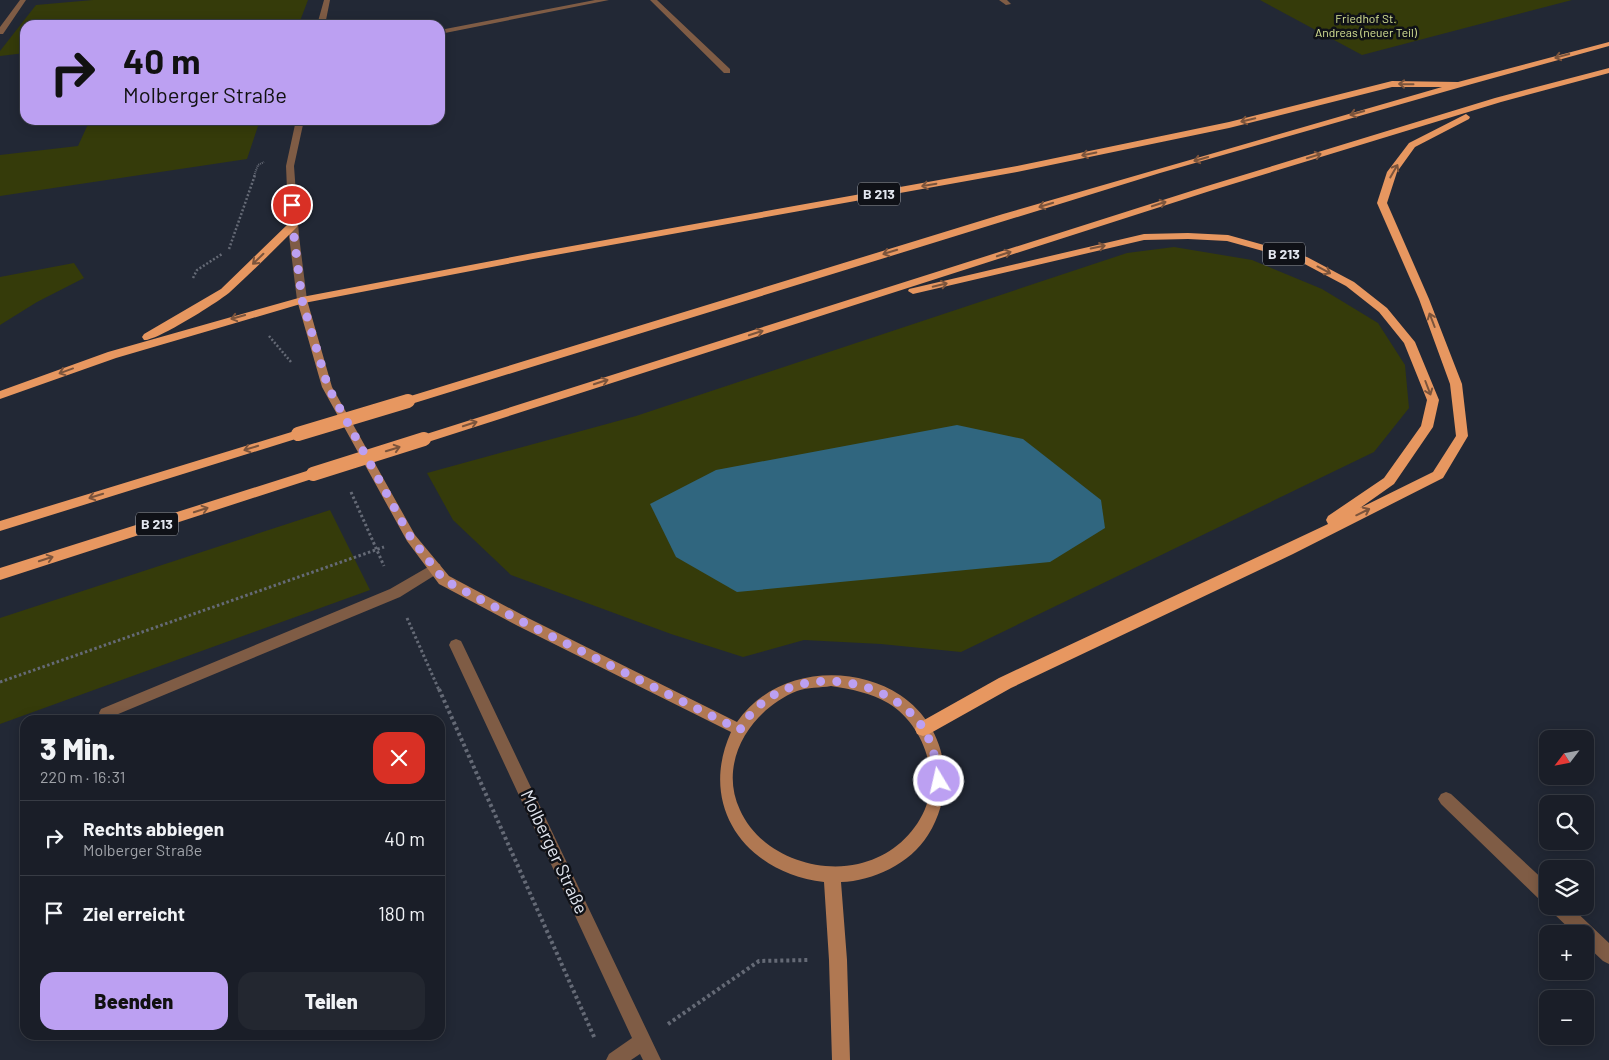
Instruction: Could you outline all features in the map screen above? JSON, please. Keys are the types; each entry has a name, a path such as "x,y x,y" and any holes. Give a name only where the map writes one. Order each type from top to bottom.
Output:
{"highway":[{"name":"B 213","path":"0,526 1073,196 1454,84 1609,44"},
{"name":"B 213","path":"0,574 1210,188 1498,100 1609,70"},
{"name":"B 213","path":"0,395 112,355 302,300 533,256 1017,169 1229,125 1392,84 1454,84"},
{"name":"B 213","path":"1288,550 1438,475 1462,436 1456,384 1424,299 1382,203 1392,172 1412,145 1498,100"},
{"name":"B 213","path":"112,355 169,326 224,291 293,225"},
{"name":"B 213","path":"858,300 932,287 1144,237 1188,236 1228,238 1302,259 1350,284 1383,310 1409,342 1433,400 1428,427 1389,481 1288,550"},
{"path":"923,729 1005,683 1288,550"}],"main road":[{"path":"302,300 328,387 411,538 444,580 740,730"},
{"path":"831,680 864,685 894,699 918,721 923,729 934,749 939,781 933,813 915,842 888,863 852,875 815,874 780,862 751,840 732,811 726,780 730,748 745,720 769,698 798,685 831,680"},
{"path":"832,874 838,960 841,1060"}],"street":[{"path":"0,32 23,0"},
{"path":"322,20 327,0"},
{"path":"445,31 606,0"},
{"path":"653,0 727,70"},
{"path":"299,125 290,166 293,225 302,300"},
{"path":"106,713 396,593 435,568"},
{"name":"Molberger Straße","path":"456,645 652,1060"},
{"path":"1446,799 1539,887"},
{"path":"1567,915 1609,955"},
{"path":"616,1060 643,1041"}],"path":[{"path":"224,291 229,250 258,165 294,152"},
{"path":"189,286 198,270 229,250"},
{"path":"250,314 296,369"},
{"path":"348,486 597,1042"},
{"path":"0,682 411,538"},
{"path":"643,1041 760,961 838,960"}],"green space":[{"path":"93,0 308,0 300,20 24,20 36,5"},
{"name":"Friedhof St. Andreas (neuer Teil)","path":"1260,0 1572,0 1362,55"},
{"path":"20,25 20,54 0,56 0,51"},
{"path":"88,125 258,125 247,159 0,196 0,155 78,146"},
{"path":"1174,247 1252,260 1322,289 1378,323 1405,365 1409,408 1374,452 961,652 881,644 804,640 743,657 671,634 511,575 453,520 427,473 636,416 1127,253"},
{"path":"74,263 84,278 37,302 0,325 0,277"},
{"path":"330,510 370,590 25,715 20,715 20,717 0,724 0,618"}],"water":[{"path":"957,425 1023,439 1101,500 1105,528 1050,562 737,592 676,557 650,504 716,470"}],"route":[{"path":"292,205 302,300 328,387 411,538 444,580 523,622 740,730 745,720 769,698 798,685 831,680 864,685 894,699 918,721 934,749 939,781"}]}
